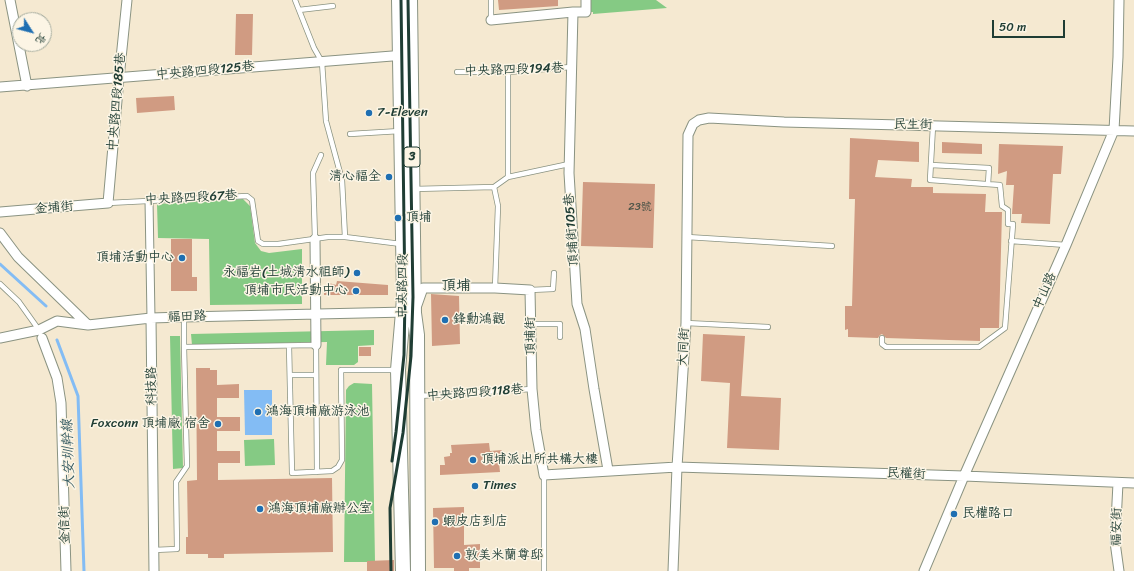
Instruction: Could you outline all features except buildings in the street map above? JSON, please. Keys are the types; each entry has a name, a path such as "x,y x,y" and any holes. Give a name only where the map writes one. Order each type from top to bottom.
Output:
{"main road":[{"name":"中央路四段","path":"403,571 398,370 409,313 405,0"},
{"name":"中央路四段","path":"405,55 401,131 407,188 403,244 409,313 417,334 418,571"}],"street":[{"path":"10,0 27,86"},
{"name":"中央路四段185巷","path":"108,203 127,0"},
{"path":"491,20 586,12 586,0"},
{"name":"中山路","path":"924,571 964,476 1066,245 1114,130 1119,0"},
{"name":"頂埔街105巷","path":"573,12 569,164 577,304 585,329 608,470"},
{"name":"中央路四段125巷","path":"0,87 405,55"},
{"name":"民生街","path":"693,124 699,120 709,118 784,122 1134,131"},
{"name":"大同街","path":"673,571 677,467 686,323 688,135 693,124"},
{"name":"科技路","path":"148,200 154,571"},
{"name":"金埔街","path":"0,212 108,203"},
{"path":"0,233 18,257 88,325"},
{"path":"315,239 316,345"},
{"path":"409,313 423,288 496,288 530,290"},
{"name":"頂埔街","path":"530,290 532,389 536,430 544,475"},
{"name":"福田路","path":"88,325 151,318 409,313"},
{"path":"0,338 41,334 57,321 88,325"},
{"name":"金信街","path":"41,334 57,378 61,403 66,571"},
{"path":"544,475 677,467"},
{"name":"民權街","path":"677,467 1134,483"},
{"name":"福安街","path":"1118,483 1115,542 1119,571"}],"lane":[{"path":"294,0 314,48 322,62 326,120 342,180 345,237"},
{"path":"491,0 491,20"},
{"path":"299,10 333,6"},
{"name":"中央路四段194巷","path":"457,72 508,72 571,67"},
{"path":"508,72 508,177"},
{"path":"882,338 882,344 886,347 979,347 1005,328 1013,224 1008,224 1008,210 1002,206 1000,185 930,180 933,125"},
{"path":"350,134 401,131"},
{"path":"315,239 314,172 321,155"},
{"path":"407,188 494,187 508,177 569,164"},
{"path":"931,165 989,168 988,184"},
{"path":"494,187 498,206 496,288"},
{"name":"中央路四段67巷","path":"108,203 247,196 252,200 258,241 263,244 278,244 328,237 345,237 403,244"},
{"path":"687,238 832,246"},
{"path":"1012,241 1066,245"},
{"path":"530,290 553,290 554,273"},
{"path":"0,284 19,302 41,334"},
{"path":"153,550 177,549 176,482 187,466 184,317"},
{"path":"686,323 768,327"},
{"path":"531,324 560,324 560,337"},
{"path":"184,347 316,345 317,472"},
{"path":"289,346 292,473 332,471 338,467 342,460 341,370 398,370"},
{"path":"290,375 316,375"},
{"name":"中央路四段118巷","path":"417,396 532,389"},
{"path":"544,475 544,571"}],"green space":[{"path":"590,0 656,0 667,8 593,14 593,12 591,12"},
{"path":"243,199 250,206 255,243 261,251 269,253 302,249 302,304 210,305 209,239 158,238 157,204"},
{"path":"374,330 374,345 358,346 358,362 354,365 326,365 327,342 192,345 191,334"},
{"path":"170,336 180,336 183,468 173,469"},
{"path":"354,383 372,384 375,562 344,562 346,390"},
{"path":"274,439 275,465 245,466 244,440"}],"water":[{"name":"鴻海頂埔廠游泳池","path":"244,390 272,390 272,435 245,435"}],"waterway":[{"name":"大安圳幹線","path":"0,264 46,306"},
{"name":"大安圳幹線","path":"57,340 78,396 84,571"}],"railway":[{"path":"392,461 404,355 405,297 401,0"},
{"path":"391,571 390,508 403,433 411,356 413,297 408,0"}],"place":[{"name":"7-Eleven","path":"369,113"},
{"name":"清心福全","path":"389,177"},
{"name":"頂埔","path":"398,218"},
{"name":"頂埔活動中心","path":"182,258"},
{"name":"永福岩(土城清水祖師)","path":"357,273"},
{"name":"頂埔市民活動中心","path":"356,291"},
{"name":"鋒勳鴻觀","path":"445,320"},
{"name":"鴻海頂埔廠游泳池","path":"258,412"},
{"name":"Foxconn 頂埔廠 宿舍","path":"218,424"},
{"name":"頂埔派出所共構大樓","path":"473,460"},
{"name":"Times","path":"475,486"},
{"name":"鴻海頂埔廠辦公室","path":"260,509"},
{"name":"民權路口","path":"954,514"},
{"name":"蝦皮店到店","path":"435,522"},
{"name":"敦美米蘭尊邸","path":"457,556"}],"district":[{"name":"頂埔","path":"456,286"}]}
